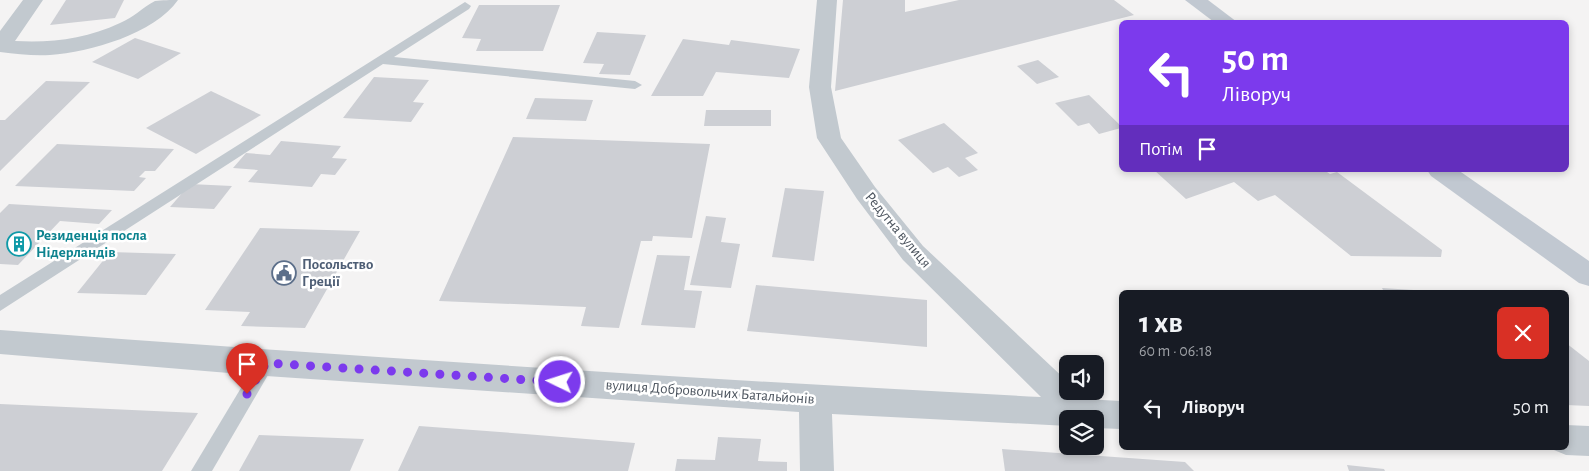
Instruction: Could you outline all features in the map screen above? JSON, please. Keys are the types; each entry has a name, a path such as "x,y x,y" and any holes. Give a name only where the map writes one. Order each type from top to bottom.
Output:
{"main road":[{"path":"1195,0 1224,20"},
{"path":"1443,172 1589,275"}],"street":[{"path":"0,46 33,0"},
{"path":"0,46 50,48 80,44 112,34 140,20 168,0"},
{"name":"Редутна вулиця","path":"827,0 820,87 829,138 866,193 913,253 1034,368 1074,410"},
{"name":"вулиця Добровольчих Батальйонів","path":"0,342 266,363 815,399 1059,411"},
{"path":"815,399 817,471"},
{"name":"вулиця Добровольчих Батальйонів","path":"1104,414 1119,415"},
{"path":"1569,440 1589,442"}],"lane":[{"path":"0,304 465,6"},
{"path":"380,60 635,85"},
{"path":"202,471 266,363"}],"building":[{"path":"66,0 124,0 115,18 50,25"},
{"path":"843,0 905,0 905,12 959,0 1114,0 1134,15 835,91"},
{"path":"479,5 560,5 543,51 476,51 481,39 462,38"},
{"path":"597,32 646,35 630,75 599,74 604,64 583,63"},
{"path":"135,38 181,53 138,79 92,62"},
{"path":"683,39 729,45 731,40 800,49 789,78 716,72 703,96 651,96"},
{"path":"1038,60 1059,77 1037,84 1017,66"},
{"path":"374,77 429,80 413,102 424,103 411,122 343,118"},
{"path":"46,81 90,82 0,171 0,120 5,120"},
{"path":"211,91 261,115 196,154 146,128"},
{"path":"1089,95 1119,124 1119,129 1099,134 1089,123 1078,126 1055,103"},
{"path":"535,98 593,100 586,121 526,119"},
{"path":"706,110 771,110 771,126 704,126"},
{"path":"944,123 978,153 965,158 978,170 959,177 948,167 933,173 898,140"},
{"path":"513,137 710,144 692,238 653,236 652,241 641,241 619,328 581,326 586,307 439,301"},
{"path":"281,141 341,146 332,158 347,159 335,175 321,174 312,187 248,182 258,170 233,168 246,153 270,155"},
{"path":"57,144 174,149 155,171 145,171 139,177 146,178 134,191 15,186"},
{"path":"1156,172 1327,172 1330,174 1337,172 1442,250 1441,257 1351,256 1275,195 1258,201 1234,182 1186,199"},
{"path":"190,184 232,186 214,209 170,207"},
{"path":"785,188 824,191 814,261 772,257"},
{"name":"Резиденція посла Нідерландів","path":"9,204 112,210 99,224 60,221 18,265 0,264 0,213"},
{"path":"706,216 726,218 721,242 740,244 731,288 690,285"},
{"path":"260,228 360,231 305,328 241,326 250,312 205,310"},
{"path":"110,252 176,254 146,295 77,293"},
{"path":"657,255 690,256 684,290 702,291 695,328 641,325"},
{"path":"756,285 927,300 927,347 747,331"},
{"path":"1382,288 1413,290 1383,290"},
{"path":"1569,345 1589,361 1589,406 1569,405"},
{"path":"0,404 198,413 162,471 0,471"},
{"path":"419,426 635,443 628,471 398,471"},
{"path":"259,435 364,439 350,471 239,471"},
{"path":"718,437 761,439 758,461 787,462 787,471 675,471 677,459 715,460"},
{"path":"1002,449 1059,453 1059,455 1086,455 1185,462 1194,471 1005,471"},
{"path":"1347,465 1384,469 1385,471 1349,471"}],"place":[{"name":"Резиденція посла Нідерландів","path":"19,244"},
{"name":"Посольство Греції","path":"284,273"}],"route":[{"path":"247,394 266,363 560,382"}]}
